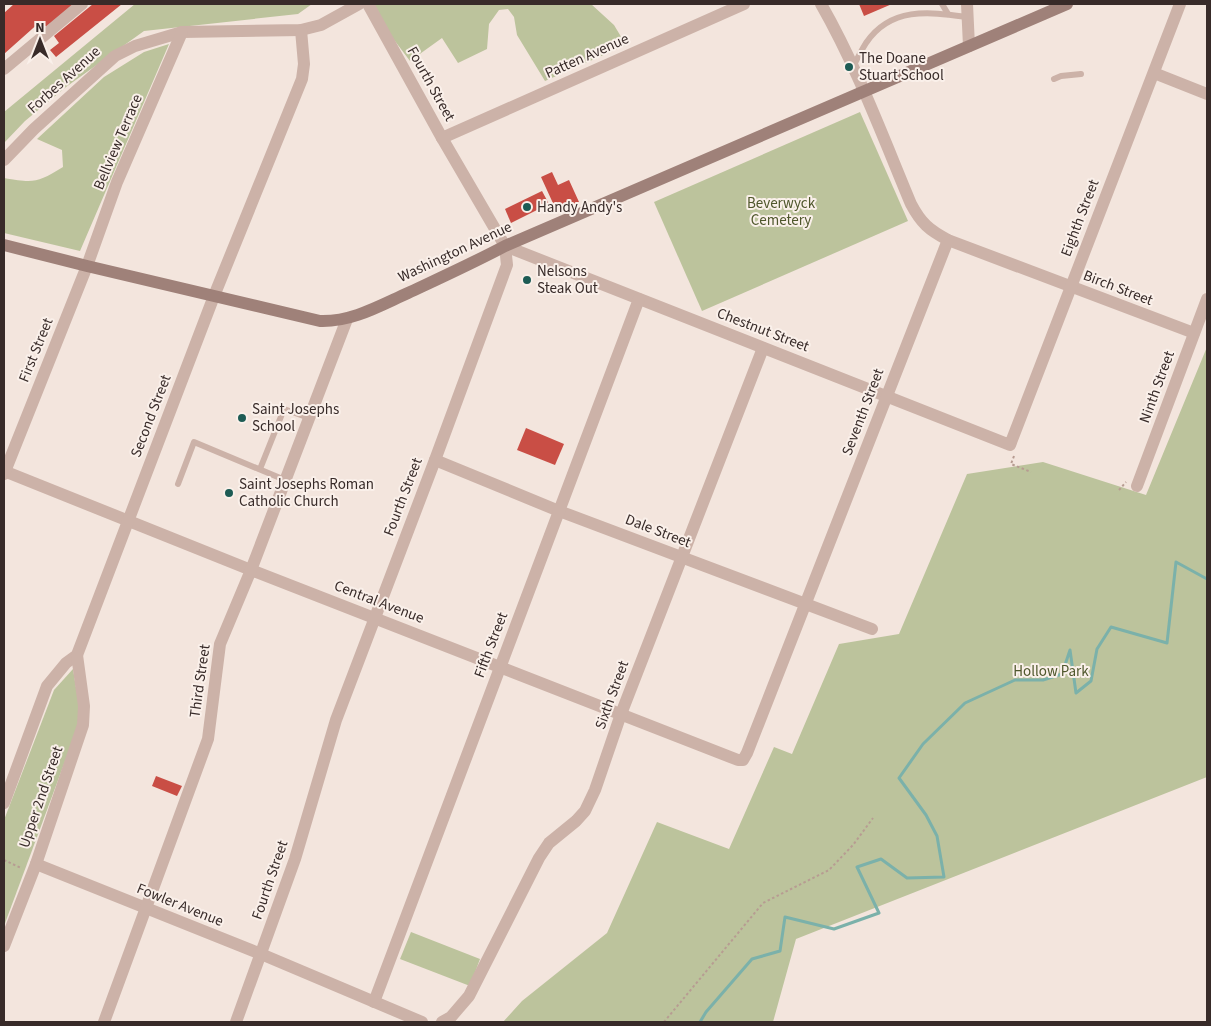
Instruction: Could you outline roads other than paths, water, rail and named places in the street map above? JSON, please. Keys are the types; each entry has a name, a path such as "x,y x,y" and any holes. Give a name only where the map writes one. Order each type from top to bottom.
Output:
{"street":[{"path":"4,69 82,4"},
{"name":"Forbes Avenue","path":"4,160 34,129 115,56 135,46 182,32 302,30 321,25 359,4"},
{"name":"Fourth Street","path":"236,1022 295,859 336,720 435,460 506,265 505,246 442,138 368,4"},
{"name":"Patten Avenue","path":"442,138 744,4"},
{"path":"821,4 836,30 852,68 864,90 915,212 919,219 932,231 948,240"},
{"path":"967,4 969,46"},
{"name":"Washington Avenue","path":"4,244 87,266 320,321 347,319 461,269 505,246 1066,4"},
{"name":"Eighth Street","path":"1010,445 1180,4"},
{"name":"Second Street","path":"4,803 47,686 66,663 77,654 214,296 302,79 304,64 302,30"},
{"name":"Bellview Terrace","path":"87,266 117,182 182,32"},
{"path":"1154,73 1207,94"},
{"name":"Birch Street","path":"948,240 1194,333"},
{"name":"Seventh Street","path":"743,760 948,240"},
{"name":"Chestnut Street","path":"505,246 1010,445"},
{"name":"First Street","path":"4,472 87,266"},
{"name":"Fifth Street","path":"374,1002 639,299"},
{"name":"Ninth Street","path":"1138,486 1207,299"},
{"name":"Third Street","path":"104,1022 208,739 220,644 251,570 347,319"},
{"name":"Sixth Street","path":"442,1022 451,1017 469,996 544,850 549,843 585,811 595,790 621,714 763,348"},
{"name":"Dale Street","path":"435,460 559,511 872,630"},
{"name":"Central Avenue","path":"4,472 738,760 743,760"},
{"name":"Upper 2nd Street","path":"4,946 34,868 83,725 84,706 77,654"},
{"name":"Fowler Avenue","path":"34,868 261,954 422,1022"}],"lane":[{"path":"942,4 948,14"},
{"path":"852,68 867,42 878,30 894,19 911,13 948,14 967,17"},
{"path":"1054,79 1061,76 1080,74"},
{"path":"260,469 284,409 309,419"},
{"path":"178,484 194,442 285,480"}],"waterway":[{"path":"700,1022 706,1012 752,959 780,951 785,917 834,929 879,913 857,867 881,859 907,878 944,877 937,836 926,815 899,778 923,744 965,703 1015,680 1043,680 1062,674 1070,650 1076,693 1091,681 1097,649 1111,627 1167,643 1176,562 1207,579"}],"place":[{"name":"The Doane Stuart School","path":"849,67"},
{"name":"Handy Andy's","path":"527,207"},
{"name":"Nelsons Steak Out","path":"527,280"},
{"name":"Saint Josephs School","path":"242,418"},
{"name":"Saint Josephs Roman Catholic Church","path":"229,493"}],"park label":[{"name":"Beverwyck Cemetery","path":"781,212"},
{"name":"Hollow Park","path":"1051,671"}]}
